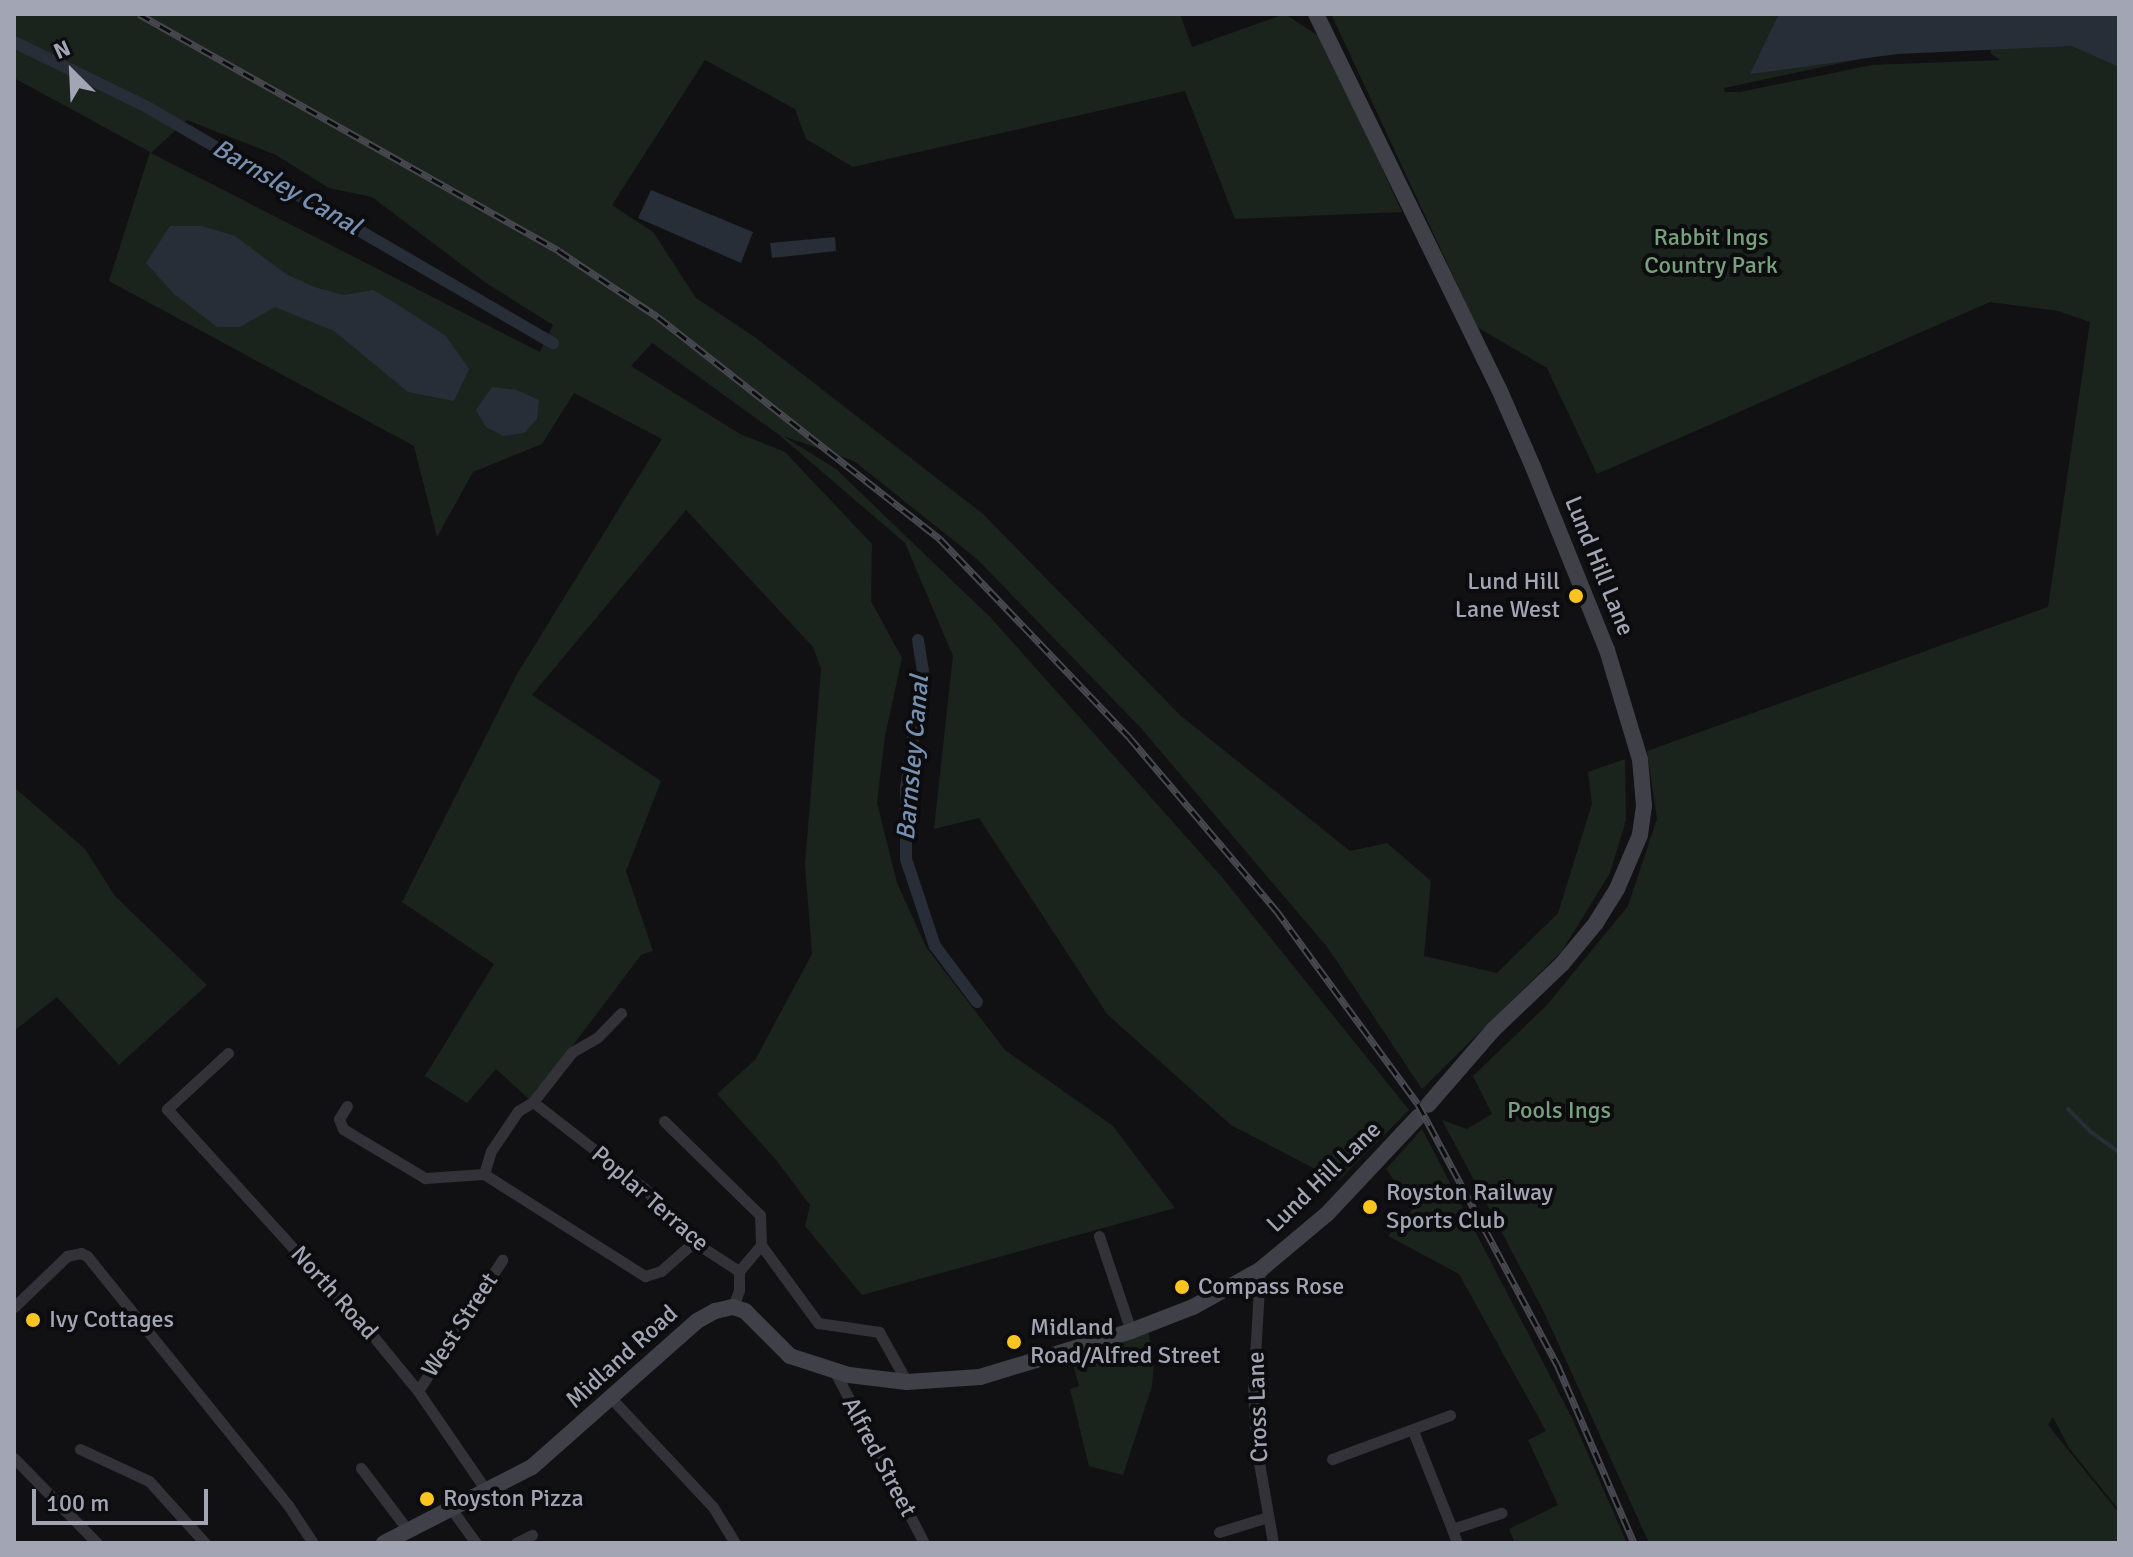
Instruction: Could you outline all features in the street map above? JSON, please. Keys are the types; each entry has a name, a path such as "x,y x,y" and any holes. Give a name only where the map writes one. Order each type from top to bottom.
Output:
{"main road":[{"name":"Lund Hill Lane","path":"1260,1270 1327,1214 1493,1030 1562,964 1596,923 1617,889 1640,835 1644,806 1640,759 1607,650 1505,402 1316,14"},
{"path":"733,1307 756,1321 790,1356 834,1370 907,1382 980,1377 1131,1331 1193,1307 1260,1270"},
{"name":"Midland Road","path":"384,1543 542,1460 697,1321 733,1307"}],"street":[{"path":"484,1174 491,1151 518,1111 533,1102 572,1052 598,1037 621,1013"},
{"name":"North Road","path":"228,1053 167,1109 373,1336 418,1391 485,1489"},
{"name":"Poplar Terrace","path":"533,1102 644,1188 694,1242 739,1271"},
{"path":"347,1106 339,1119 343,1129 425,1178 484,1174 645,1276 661,1271 694,1242"},
{"path":"664,1121 760,1215 761,1245 818,1323 879,1332 907,1382"},
{"path":"1099,1236 1131,1331"},
{"path":"733,1307 739,1290 739,1271 761,1245"},
{"path":"14,1307 67,1256 81,1253 104,1276 268,1481 313,1543"},
{"name":"West Street","path":"418,1391 502,1260"},
{"name":"Cross Lane","path":"1260,1270 1253,1391 1257,1451 1273,1543"},
{"name":"Alfred Street","path":"834,1370 924,1543"},
{"path":"611,1398 713,1507 735,1543"},
{"path":"1332,1459 1450,1415"},
{"path":"1413,1431 1457,1543"},
{"path":"80,1449 149,1481 205,1543"},
{"path":"14,1458 97,1543"},
{"path":"361,1468 407,1529"},
{"path":"450,1507 476,1543"},
{"path":"1452,1529 1501,1513"},
{"path":"1219,1532 1268,1517"},
{"path":"516,1543 532,1535"}],"green space":[{"path":"14,14 1180,14 1192,47 1285,14 1323,39 1402,212 1235,219 1185,91 853,167 806,139 795,109 705,60 612,205 653,232 696,298 756,338 983,514 1181,716 1350,851 1387,843 1431,881 1424,956 1497,973 1558,913 1592,804 1588,772 1625,759 1626,820 1610,873 1562,951 1422,1089 1328,948 1140,727 977,559 854,461 783,436 836,469 991,618 1221,876 1409,1110 1338,1181 1231,1125 1107,1014 979,818 934,829 953,656 905,543 778,434 652,343 631,366 740,434 785,452 872,544 871,601 902,658 885,736 877,803 897,883 926,947 1005,1050 1113,1126 1175,1208 862,1295 805,1226 810,1205 776,1160 717,1094 755,1060 812,954 805,864 821,669 813,647 686,510 532,695 661,781 626,871 653,951 641,955 531,1101 496,1069 467,1103 425,1076 494,964 402,902 517,674 662,439 574,393 542,444 473,472 437,537 414,446 109,281 150,152 14,78","holes":["187,120 276,155 329,188 372,197 486,283 553,325 540,352 151,153"]},
{"path":"1331,14 2119,14 2119,1510 2069,1448 2053,1417 2048,1425 2119,1513 2119,1543 1649,1543 1543,1310 1442,1120 1467,1129 1492,1114 1473,1076 1547,1005 1628,906 1657,819 1647,751 2048,607 2090,322 2058,311 1990,302 1597,474 1547,368 1477,327","holes":["1990,45 1991,54 2000,60 1872,65 1740,92 1725,92 1724,88 1874,56"]},
{"path":"14,787 85,849 115,896 207,985 119,1065 57,997 14,1031"},
{"path":"1422,1129 1573,1420 1627,1543 1515,1543 1509,1529 1558,1505 1528,1440 1546,1431 1459,1274 1388,1236 1414,1208 1386,1169"},
{"path":"1147,1325 1154,1362 1152,1386 1123,1475 1089,1466 1070,1389 1079,1386 1069,1350"}],"shaded area":[{"path":"1779,14 2119,14 2119,67 2072,46 1897,54 1750,74"},
{"path":"651,190 753,232 741,263 638,218"},
{"path":"170,226 202,226 235,236 286,274 314,287 344,295 373,290 397,304 446,336 469,369 454,401 408,392 334,331 275,307 240,327 217,327 174,294 146,263"},
{"path":"835,237 836,251 772,258 770,243"},
{"path":"492,387 517,390 539,400 537,419 524,433 503,436 486,427 476,410"}],"waterway":[{"name":"Barnsley Canal","path":"14,42 147,107 553,343"},
{"name":"Barnsley Canal","path":"918,640 923,670 906,788 906,859 935,946 977,1002"},
{"path":"2068,1109 2091,1132 2119,1152"}],"railway":[{"path":"139,14 559,251 658,317 940,539 1130,738 1276,910 1418,1104 1557,1364 1634,1543"}],"place":[{"name":"Lund Hill Lane West","path":"1576,596"},
{"name":"Royston Railway Sports Club","path":"1370,1207"},
{"name":"Compass Rose","path":"1182,1287"},
{"name":"Ivy Cottages","path":"33,1320"},
{"name":"Midland Road/Alfred Street","path":"1014,1342"},
{"name":"Royston Pizza","path":"427,1499"}],"park label":[{"name":"Rabbit Ings Country Park","path":"1711,252"},
{"name":"Pools Ings","path":"1559,1111"}]}
